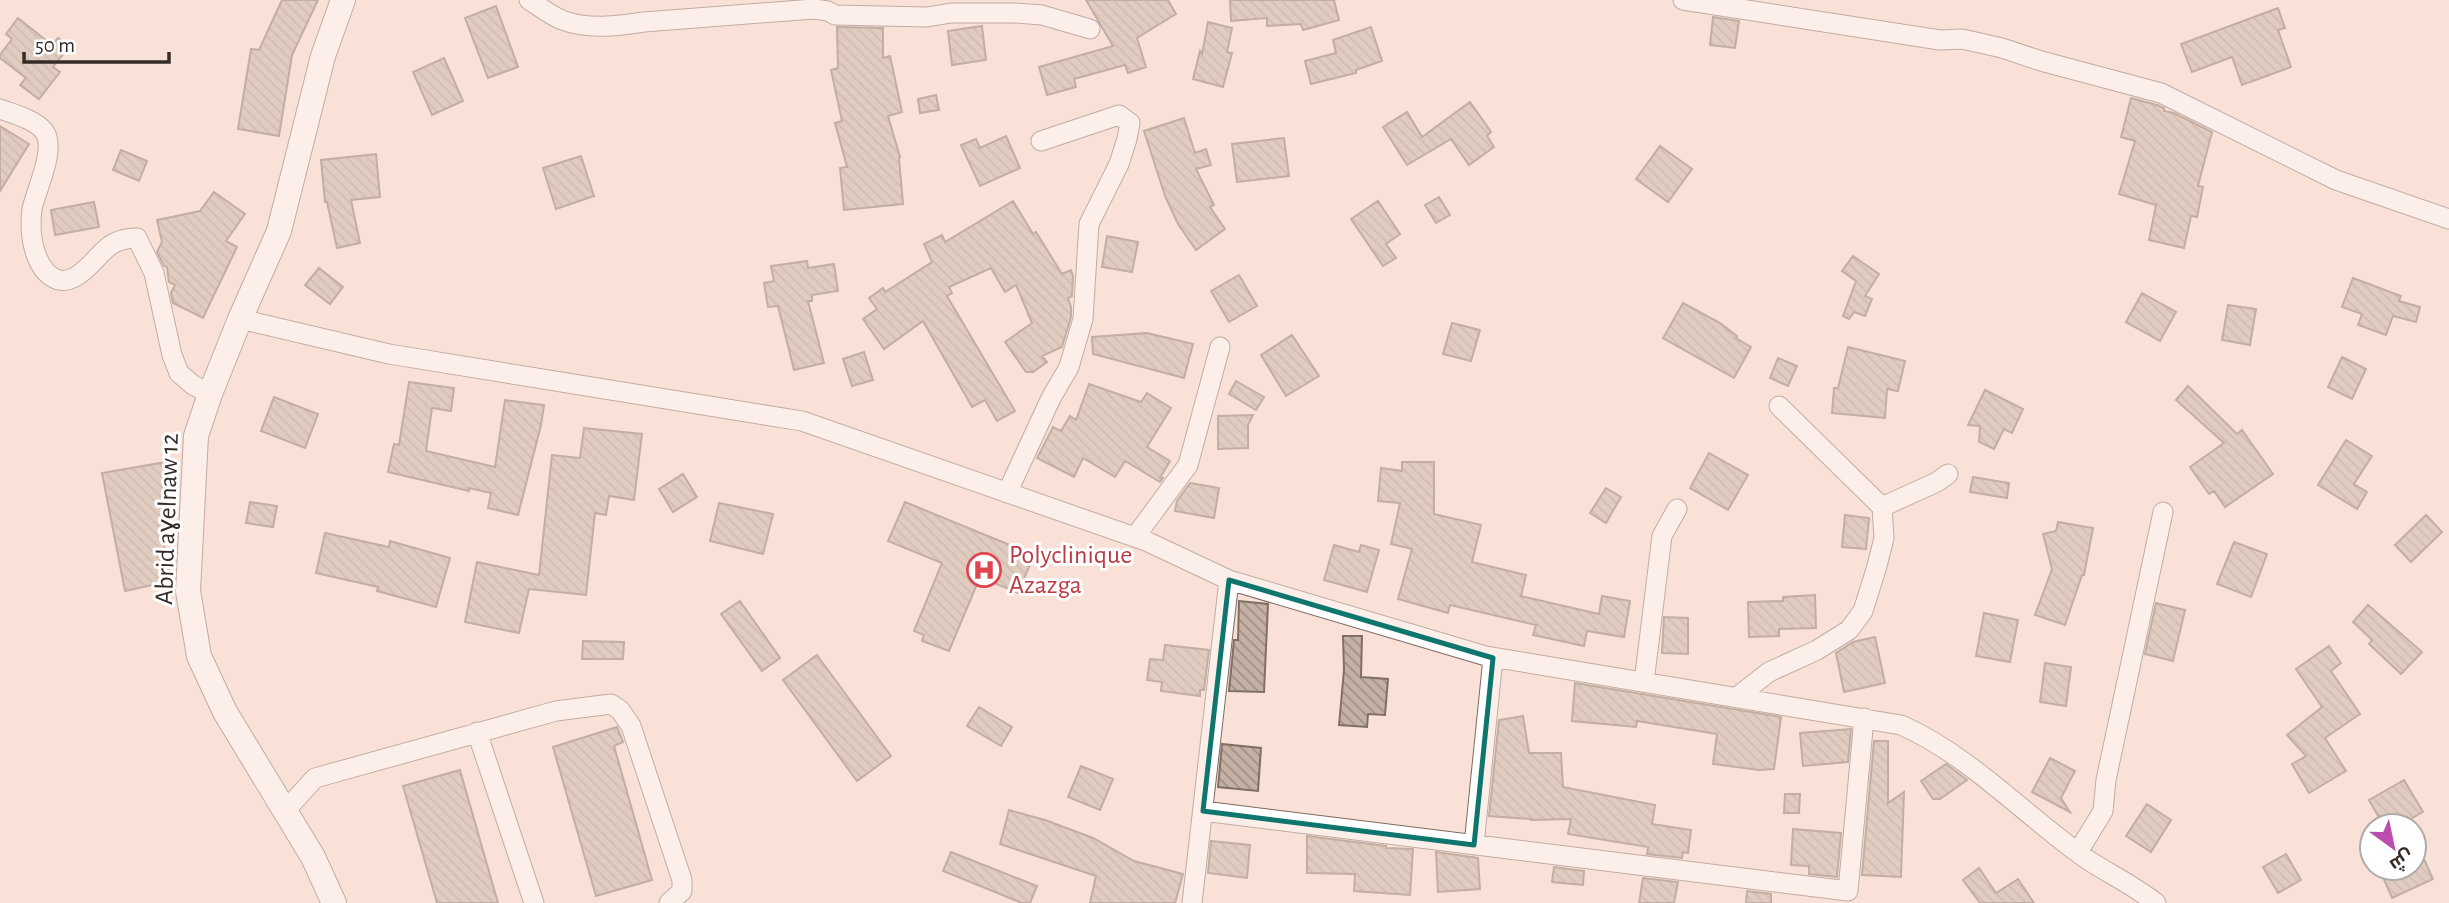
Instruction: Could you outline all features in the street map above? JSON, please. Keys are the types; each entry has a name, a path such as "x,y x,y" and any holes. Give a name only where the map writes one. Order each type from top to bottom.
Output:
{"main road":[{"name":"Abrid aɣelnaw 12","path":"334,903 313,857 225,712 199,656 188,591 196,436 240,319 279,231 323,56 343,0"}],"street":[{"path":"529,0 562,20 578,25 621,26 814,9 835,15 914,17 951,13 1015,13 1042,15 1090,29"},
{"path":"1682,0 1940,40 1962,40 2002,48 2161,93 2336,180 2449,219"},
{"path":"0,109 32,122 44,131 47,138 47,157 31,222 32,242 40,264 47,273 59,280 67,279 88,268 107,247 125,239 137,238 154,273 172,355 179,373 210,394"},
{"path":"1007,493 1051,398 1069,367 1083,319 1089,224 1119,164 1130,123 1119,115 1041,141"},
{"path":"240,319 389,354 802,421 1135,537 1229,580 1493,658 1901,725 1938,743 2078,852 2132,885 2155,903"},
{"path":"1135,537 1188,465 1220,347"},
{"path":"1737,697 1769,672 1817,650 1849,630 1863,611 1884,538 1882,507 1779,406"},
{"path":"1882,507 1937,482 1948,474"},
{"path":"1644,682 1662,536 1677,509"},
{"path":"2078,852 2103,811 2106,780 2163,512"},
{"path":"1192,903 1229,580"},
{"path":"1474,845 1493,658"},
{"path":"285,811 315,778 556,711 611,704 620,710 631,726 682,880 682,891 669,903"},
{"path":"1203,811 1849,891 1864,718"},
{"path":"477,732 534,903"}],"highlighted area":[{"path":"1229,580 1493,658 1474,845 1203,811"}],"building":[{"path":"282,0 318,0 292,55 279,136 238,129 251,49 259,50"},
{"path":"1086,0 1168,0 1176,14 1137,38 1146,67 1128,73 1125,65 1074,79 1076,87 1047,95 1039,67 1113,46"},
{"path":"1230,0 1334,0 1339,20 1303,30 1301,24 1267,26 1267,18 1231,21"},
{"path":"496,6 518,67 488,78 465,18"},
{"path":"2278,8 2285,28 2278,30 2291,67 2242,85 2232,57 2192,72 2181,44"},
{"path":"1713,17 1739,21 1735,48 1710,45"},
{"path":"18,18 52,45 58,38 69,47 53,67 60,72 39,99 20,85 26,78 0,58 12,39 6,34"},
{"path":"1208,22 1232,28 1227,52 1232,53 1223,87 1193,79 1200,51 1202,54"},
{"path":"982,26 986,60 952,65 948,31"},
{"path":"837,27 883,28 883,58 890,56 902,112 888,116 900,157 903,204 844,210 840,168 847,167 835,123 842,121 831,70 838,68"},
{"path":"1371,27 1382,61 1356,70 1356,73 1311,84 1305,61 1336,53 1333,40"},
{"path":"444,58 463,101 432,115 413,72"},
{"path":"936,95 939,110 920,113 918,99"},
{"path":"2131,98 2157,105 2164,108 2164,111 2174,113 2212,132 2198,186 2203,187 2197,217 2191,216 2184,248 2149,240 2156,205 2119,194 2135,141 2121,137"},
{"path":"1470,102 1491,132 1487,136 1494,147 1469,165 1451,139 1407,165 1383,127 1407,112 1422,137"},
{"path":"1184,118 1195,153 1206,149 1211,165 1196,169 1214,205 1210,207 1225,229 1196,250 1178,224 1165,196 1144,131"},
{"path":"0,126 29,144 0,191"},
{"path":"1006,136 1020,168 980,186 961,145 976,139 980,148"},
{"path":"1284,138 1289,176 1237,182 1232,144"},
{"path":"1660,146 1692,169 1668,202 1636,179"},
{"path":"121,150 147,161 139,181 113,170"},
{"path":"376,154 380,197 351,200 360,243 337,248 325,202 321,160"},
{"path":"581,156 594,196 556,209 543,168"},
{"path":"214,192 245,214 226,241 237,247 203,318 173,303 171,293 175,285 169,282 167,267 157,252 162,242 157,220 200,211"},
{"path":"1439,197 1450,215 1436,223 1425,205"},
{"path":"1013,201 1062,274 1071,270 1072,296 1068,298 1071,317 1062,347 1042,356 1047,362 1033,372 1026,372 1005,342 1032,323 1016,285 1005,292 991,268 949,287 952,293 947,296 1015,411 997,421 985,400 972,407 923,321 884,349 863,319 877,309 869,298 883,288 885,292 932,262 924,244 942,235 945,242"},
{"path":"1378,201 1400,234 1386,244 1396,258 1383,266 1351,219"},
{"path":"94,202 99,227 55,235 51,210"},
{"path":"1107,236 1138,242 1132,272 1102,267"},
{"path":"1853,256 1879,274 1865,296 1872,299 1865,316 1854,312 1849,319 1843,316 1856,281 1842,271"},
{"path":"807,261 808,268 834,264 838,291 812,295 812,301 808,301 824,363 794,370 778,306 768,307 764,283 774,281 771,266"},
{"path":"319,268 343,287 330,304 305,285"},
{"path":"1239,275 1257,306 1229,322 1211,291"},
{"path":"2353,278 2401,296 2399,301 2420,307 2416,322 2393,316 2386,335 2358,325 2362,314 2342,307"},
{"path":"2142,293 2176,312 2160,341 2126,322"},
{"path":"1683,303 1720,323 1751,347 1734,378 1663,338"},
{"path":"2228,305 2256,309 2250,345 2222,340"},
{"path":"1452,323 1480,330 1471,361 1443,354"},
{"path":"1147,333 1193,344 1184,378 1093,354 1092,337"},
{"path":"1292,335 1319,376 1286,396 1261,355"},
{"path":"1848,347 1905,361 1898,391 1887,389 1885,418 1832,413 1834,388 1838,388"},
{"path":"864,352 873,380 852,386 843,359"},
{"path":"2342,357 2366,369 2352,399 2328,387"},
{"path":"1778,358 1797,366 1788,386 1770,378"},
{"path":"1236,381 1264,397 1256,410 1229,394"},
{"path":"409,382 454,388 451,411 432,408 426,451 495,467 505,400 544,405 518,515 488,508 491,493 469,488 469,491 388,472 394,444 399,445"},
{"path":"1089,384 1141,402 1147,393 1171,408 1147,447 1170,461 1160,482 1125,461 1115,477 1083,458 1074,477 1037,458 1053,427 1061,431 1070,416 1076,420"},
{"path":"2188,386 2237,434 2242,430 2273,474 2225,507 2214,491 2209,494 2190,467 2224,443 2176,400"},
{"path":"1985,390 2023,409 2012,433 2004,429 1994,449 1979,442 1980,426 1968,425"},
{"path":"274,397 318,414 305,448 261,431"},
{"path":"1253,415 1248,425 1248,448 1218,449 1218,416"},
{"path":"584,428 642,434 634,500 609,496 606,515 595,513 586,595 529,589 519,633 465,622 477,562 539,575 552,455 580,458"},
{"path":"2346,440 2372,456 2354,484 2367,492 2357,509 2318,485"},
{"path":"1709,453 1748,475 1728,510 1690,488"},
{"path":"166,462 173,509 167,510 171,529 161,531 171,581 125,591 102,473"},
{"path":"1402,462 1434,462 1434,514 1481,525 1472,562 1526,575 1521,596 1599,614 1602,596 1630,601 1624,637 1587,631 1584,646 1533,635 1536,625 1450,605 1448,613 1398,599 1412,549 1391,544 1400,503 1378,501 1381,468 1402,471"},
{"path":"683,474 697,497 673,512 659,489"},
{"path":"1973,477 2009,483 2007,498 1970,492"},
{"path":"1190,483 1219,488 1214,518 1175,511 1177,501"},
{"path":"1606,488 1621,497 1606,523 1590,513"},
{"path":"250,502 277,506 273,527 246,523"},
{"name":"Polyclinique Azazga","path":"905,502 1034,555 1018,593 980,577 949,651 922,641 924,635 914,631 942,563 888,541"},
{"path":"719,503 773,514 763,554 710,541"},
{"path":"1845,515 1869,518 1866,549 1842,547"},
{"path":"2426,515 2442,532 2411,562 2395,545"},
{"path":"2058,522 2093,528 2084,575 2065,625 2035,615 2052,569 2043,534 2056,531"},
{"path":"325,533 389,547 390,541 450,558 436,607 377,591 378,587 316,573"},
{"path":"2234,542 2267,554 2251,597 2217,584"},
{"path":"1334,545 1359,552 1361,545 1379,550 1367,592 1324,580"},
{"path":"1815,595 1816,628 1779,629 1779,636 1749,637 1748,602 1783,601 1783,597"},
{"path":"740,601 780,658 762,671 721,614"},
{"path":"1239,601 1268,604 1264,692 1229,691 1234,640 1238,640"},
{"path":"2156,603 2185,610 2173,661 2145,654"},
{"path":"2368,605 2422,652 2401,674 2369,644 2372,640 2353,622"},
{"path":"1984,613 2018,620 2010,662 1976,656"},
{"path":"1664,617 1688,618 1688,654 1662,653"},
{"path":"1343,636 1362,636 1361,677 1388,679 1385,715 1368,714 1367,727 1339,725 1344,670"},
{"path":"1875,637 1885,683 1844,692 1836,653 1853,642"},
{"path":"583,641 624,642 623,659 582,659"},
{"path":"1165,645 1209,650 1204,690 1200,690 1200,696 1161,691 1162,682 1147,680 1150,659 1163,660"},
{"path":"2329,646 2341,663 2331,671 2360,714 2325,738 2346,771 2309,793 2292,764 2306,756 2287,735 2322,707 2296,669"},
{"path":"817,655 891,756 857,781 783,680"},
{"path":"2045,663 2071,667 2066,706 2040,702"},
{"path":"1575,683 1781,717 1774,769 1759,770 1713,764 1717,734 1637,721 1636,727 1572,721"},
{"path":"979,707 1012,727 1001,746 967,726"},
{"path":"1523,716 1529,753 1561,753 1563,787 1655,805 1652,824 1691,830 1688,853 1683,852 1682,858 1647,854 1648,847 1568,834 1571,819 1531,820 1489,816 1499,720"},
{"path":"617,727 623,742 614,746 652,880 596,896 553,747"},
{"path":"1851,729 1848,762 1803,766 1800,733"},
{"path":"1874,741 1888,741 1888,803 1904,792 1901,877 1862,875"},
{"path":"1222,744 1261,748 1258,791 1218,787"},
{"path":"2050,758 2075,771 2061,798 2070,812 2032,792"},
{"path":"1946,764 1967,780 1940,799 1933,799 1921,781"},
{"path":"1081,766 1113,779 1100,810 1068,797"},
{"path":"460,770 498,903 437,903 403,786"},
{"path":"2404,780 2423,812 2376,812 2369,800"},
{"path":"1785,794 1800,794 1799,813 1784,813"},
{"path":"2147,804 2171,820 2151,852 2126,836"},
{"path":"1009,810 1093,838 1134,861 1183,874 1175,903 1090,903 1096,876 1000,844"},
{"path":"1793,829 1841,833 1837,877 1809,874 1809,866 1791,865"},
{"path":"1307,836 1386,848 1413,849 1410,895 1354,891 1355,874 1307,873"},
{"path":"1211,841 1250,845 1247,878 1208,873"},
{"path":"951,852 1037,886 1030,903 1022,903 943,871"},
{"path":"1436,852 1478,858 1480,889 1438,892"},
{"path":"2286,854 2301,880 2278,893 2263,867"},
{"path":"1554,867 1584,871 1583,885 1552,882"},
{"path":"1979,868 1996,893 2018,879 2034,903 1980,903 1963,880"},
{"path":"2428,868 2433,879 2428,881"},
{"path":"1643,878 1678,882 1674,903 1639,903"},
{"path":"2385,882 2427,882 2392,898"},
{"path":"1747,891 1771,894 1771,903 1746,903"}],"place":[{"name":"Polyclinique Azazga","path":"984,570"}]}
